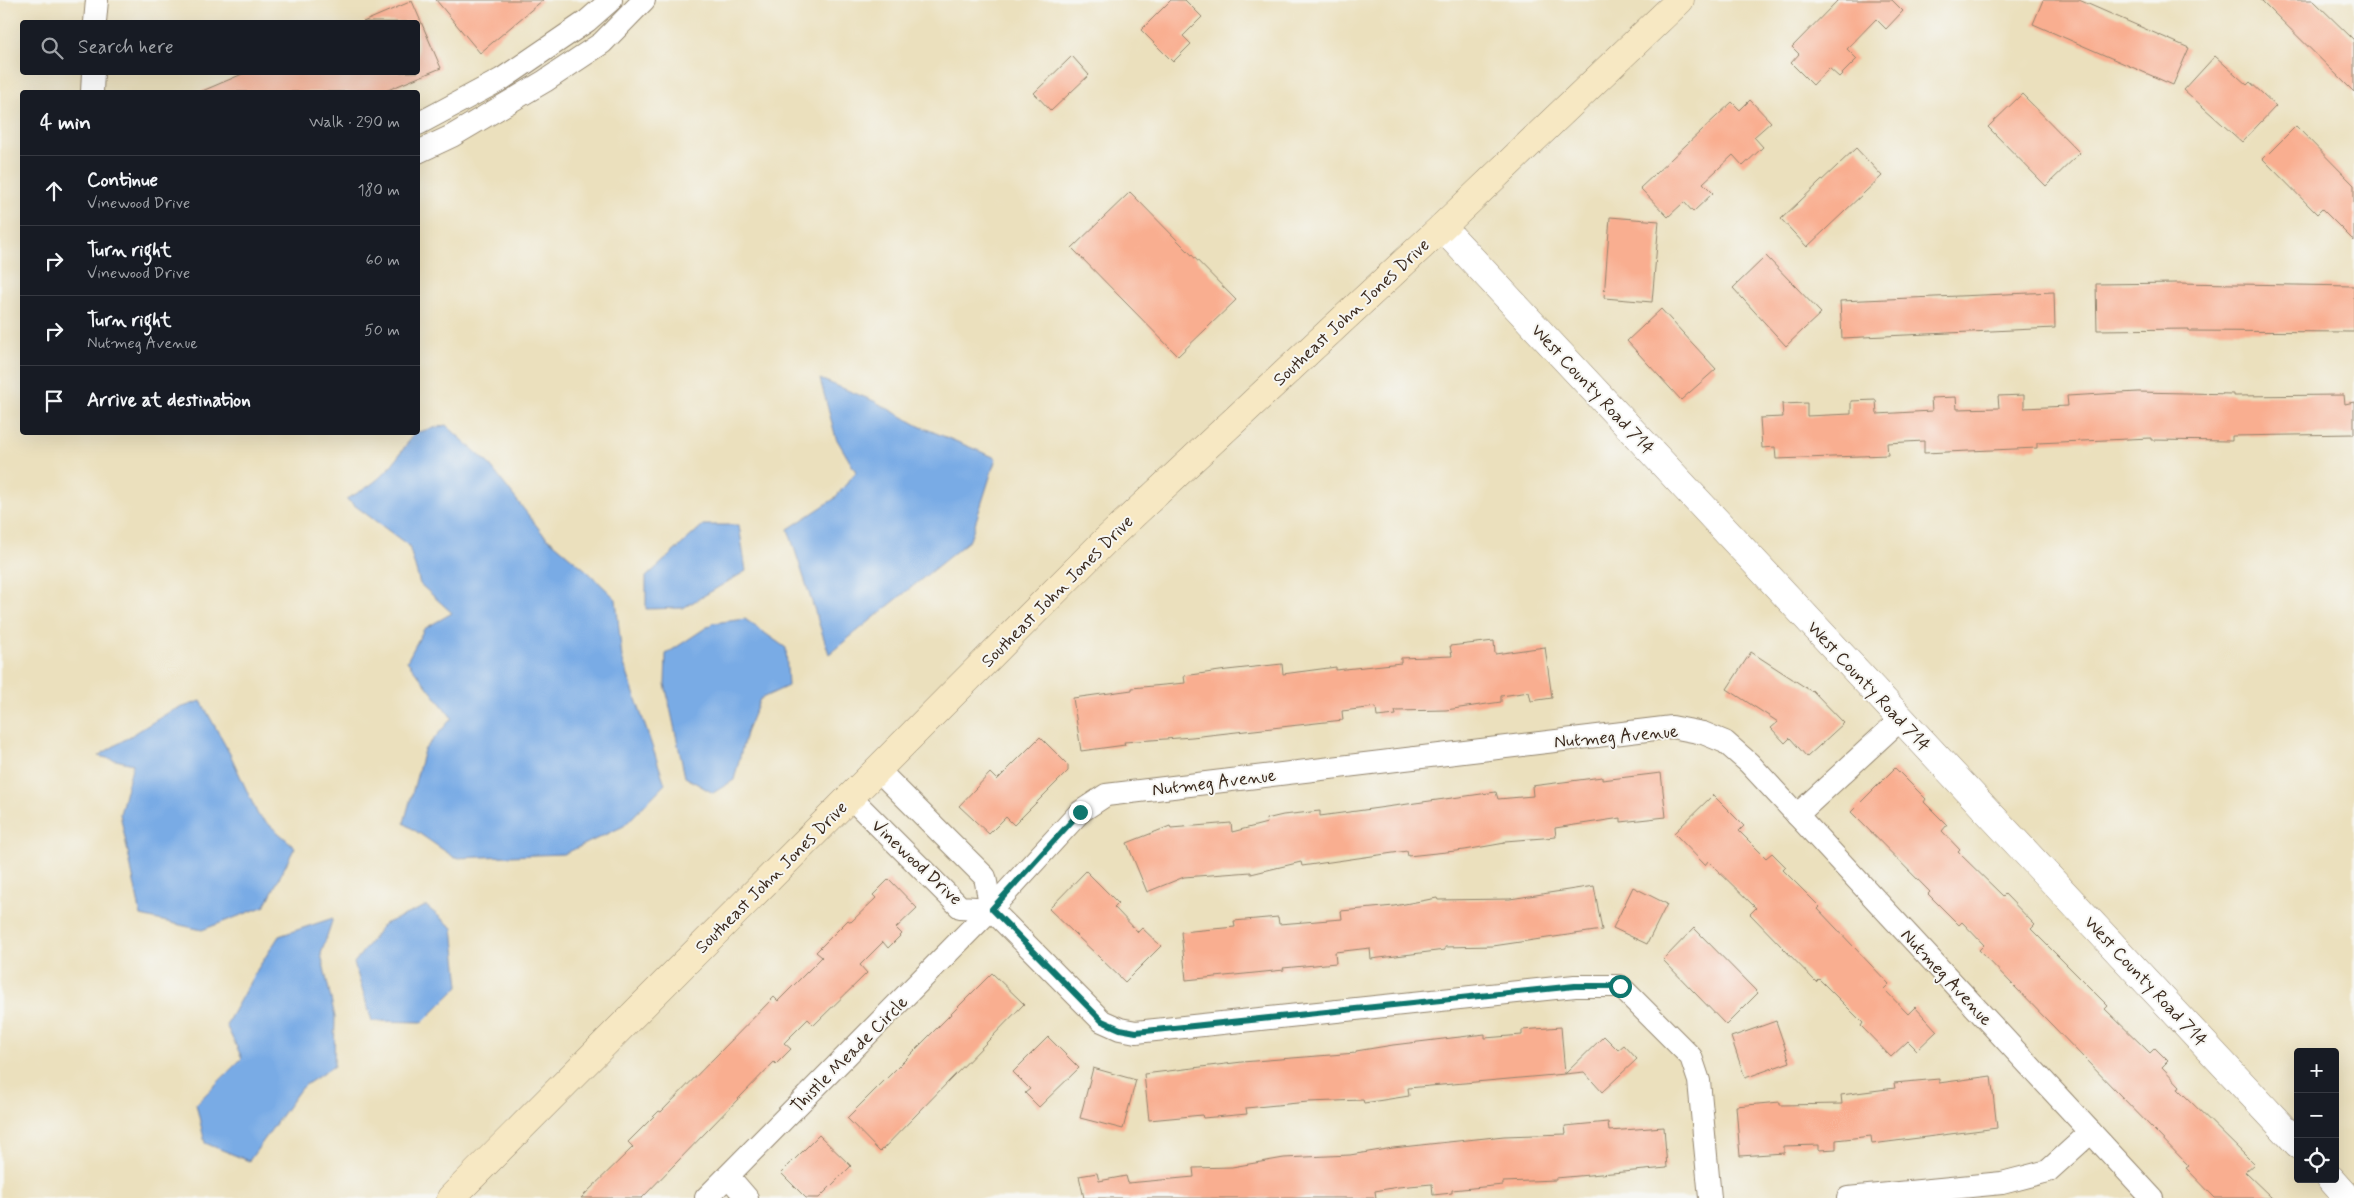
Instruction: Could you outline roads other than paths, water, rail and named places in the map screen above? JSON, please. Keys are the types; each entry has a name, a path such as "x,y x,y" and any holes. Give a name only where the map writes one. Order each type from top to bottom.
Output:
{"main road":[{"name":"Southeast John Jones Drive","path":"451,1198 1103,543 1442,227 1680,0"}],"street":[{"path":"95,20 96,0"},
{"path":"420,123 502,80 587,21 611,0"},
{"path":"420,151 452,136 545,81 602,42 644,0"},
{"path":"92,90 93,75"},
{"name":"West County Road 714","path":"1442,227 1900,720 2294,1140"},
{"path":"1797,815 1900,720"},
{"name":"Nutmeg Avenue","path":"992,909 1080,812 1106,794 1672,727 1702,733 1725,742 1748,763 2152,1198"},
{"name":"Vinewood Drive","path":"850,798 960,907 992,909 985,877 878,770"},
{"path":"992,909 1102,1021 1120,1029 1136,1032 1575,986 1620,986 1691,1057 1699,1081 1710,1198"},
{"name":"Thistle Meade Circle","path":"706,1198 992,909"},
{"path":"1848,1198 2002,1183 2048,1171 2091,1132"},
{"path":"728,1176 747,1198"},
{"path":"2335,1183 2348,1198"}],"water":[{"path":"820,379 874,401 919,426 996,458 970,540 829,654 788,529 834,499 856,472 836,438"},
{"path":"446,425 488,463 543,534 587,571 616,599 622,658 665,784 624,826 564,854 455,858 404,823 424,750 452,718 407,661 424,629 452,613 420,584 409,546 346,499 369,486 386,472 413,435 420,435 420,432"},
{"path":"703,525 739,525 746,571 683,608 646,609 646,577"},
{"path":"745,619 786,648 788,686 760,699 746,733 734,780 713,793 685,777 665,684 666,654 713,623"},
{"path":"201,701 230,754 258,815 295,847 265,906 202,930 141,916 120,814 133,764 98,756 171,711"},
{"path":"426,906 453,928 459,986 423,1022 372,1021 354,963 384,924"},
{"path":"333,918 321,954 335,1017 334,1066 301,1088 249,1161 205,1143 196,1104 242,1058 226,1025 255,973 279,936"}]}
